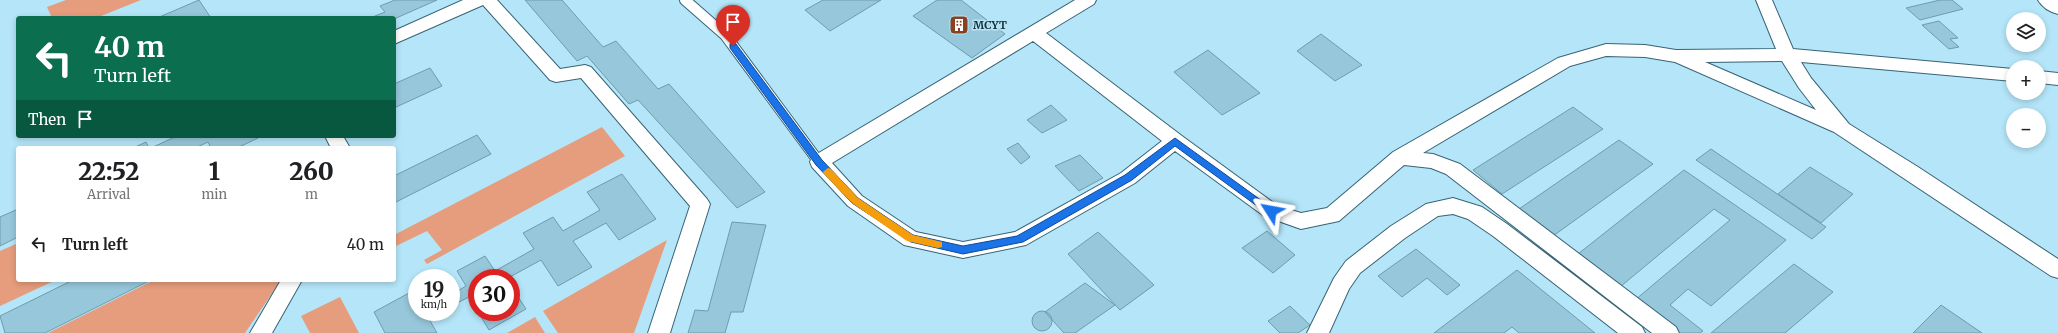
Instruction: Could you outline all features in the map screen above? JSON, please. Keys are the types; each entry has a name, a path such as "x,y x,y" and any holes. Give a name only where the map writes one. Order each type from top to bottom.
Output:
{"street":[{"path":"396,37 478,0"},
{"path":"488,0 556,76 585,71 700,204 659,333"},
{"path":"1088,0 819,162 855,201 911,239 963,250 1019,239 1128,178 1175,141"},
{"path":"1764,0 1787,55 1805,83 1842,129"},
{"path":"2046,0 2058,8"},
{"path":"1034,33 1175,141 1271,211 1301,221 1332,215 1400,157 1564,62 1606,50 1645,50 1676,56 1787,55 2006,74"},
{"path":"1676,56 1842,129 1911,172 2058,270"},
{"path":"2046,78 2058,79"},
{"path":"1400,157 1433,161 1453,170 1668,333"},
{"path":"1318,333 1341,284 1353,267 1398,232 1433,209 1453,206 1475,213 1500,230 1634,333"},
{"path":"261,333 291,282"}],"lane":[{"path":"686,0 726,35 747,67 819,162"}],"shaded area":[{"path":"66,0 141,0 101,16 51,16 47,7"},
{"path":"602,127 625,156 427,264 424,260 442,250 427,231 396,246 396,234"},
{"path":"667,240 634,333 558,333 543,311"},
{"path":"16,244 16,282 52,282 0,306 0,251"},
{"path":"150,282 280,282 245,333 48,333"},
{"path":"340,297 359,333 310,333 301,316"},
{"path":"535,317 545,333 507,333"}],"building":[{"path":"199,0 210,16 162,16"},
{"path":"395,0 437,0 396,18 396,16 375,16 385,12 380,6"},
{"path":"525,0 562,0 603,47 616,41 658,89 669,84 765,192 737,208 638,100 629,104 587,56 577,61"},
{"path":"823,0 881,0 830,31 805,10"},
{"name":"МСҮТ","path":"937,0 961,0 1005,34 972,58 913,16"},
{"path":"1940,0 1952,0 1963,9 1920,20 1906,8"},
{"path":"1939,21 1958,38 1950,39 1959,47 1949,49 1922,25"},
{"path":"1321,34 1362,65 1335,81 1297,51"},
{"path":"1208,50 1260,93 1222,115 1174,72"},
{"path":"430,68 442,86 396,107 396,83"},
{"path":"1051,105 1067,120 1042,133 1027,120"},
{"path":"1573,107 1603,129 1502,194 1473,170"},
{"path":"477,135 491,154 396,202 396,175"},
{"path":"173,138 258,138 241,146 210,146 208,142 199,146 155,146"},
{"path":"1619,140 1653,164 1553,236 1519,209"},
{"path":"146,142 148,146 137,146"},
{"path":"1018,143 1030,157 1021,164 1007,149"},
{"path":"1711,149 1826,227 1812,239 1696,160"},
{"path":"1080,155 1103,178 1079,191 1055,166"},
{"path":"1810,167 1853,194 1821,223 1778,194"},
{"path":"1684,170 1786,240 1711,306 1688,289 1670,305 1703,331 1700,333 1678,333 1635,300 1730,220 1714,209 1620,287 1578,254"},
{"path":"622,174 656,219 619,240 606,223 573,241 592,267 558,286 541,260 520,271 520,269 499,269 534,249 523,233 553,217 563,231 600,210 587,192"},
{"path":"16,210 16,238 0,246 0,217"},
{"path":"732,222 766,225 743,312 731,312 725,333 688,333 695,310 708,311"},
{"path":"1267,231 1295,255 1273,273 1242,248"},
{"path":"1098,232 1154,285 1120,310 1068,254"},
{"path":"1416,249 1460,285 1447,295 1427,278 1402,297 1378,276"},
{"path":"485,256 494,269 468,269 468,298 460,302 460,290 466,286 460,276 460,269"},
{"path":"1794,264 1833,292 1785,333 1711,333"},
{"path":"1517,270 1595,333 1519,333 1512,327 1504,333 1434,333"},
{"path":"69,282 147,282 45,333 5,333 0,316"},
{"path":"1085,283 1115,305 1075,333 1064,333 1045,312"},
{"path":"408,294 408,321 430,321 437,333 385,333 374,312"},
{"path":"520,300 526,309 520,312"},
{"path":"1941,305 1982,333 1913,333"},
{"path":"1290,306 1310,325 1298,333 1280,333 1268,321"},
{"path":"1042,311 1049,314 1052,321 1049,328 1042,331 1035,328 1032,321 1035,314"},
{"path":"484,321 505,321 489,330"}],"slow traffic":[{"path":"828,172 855,201 911,239 938,244"}],"place":[{"name":"МСҮТ","path":"959,25"}],"route":[{"path":"733,46 747,67 819,162 855,201 911,239 963,250 1019,239 1128,178 1175,141 1271,211"}]}
